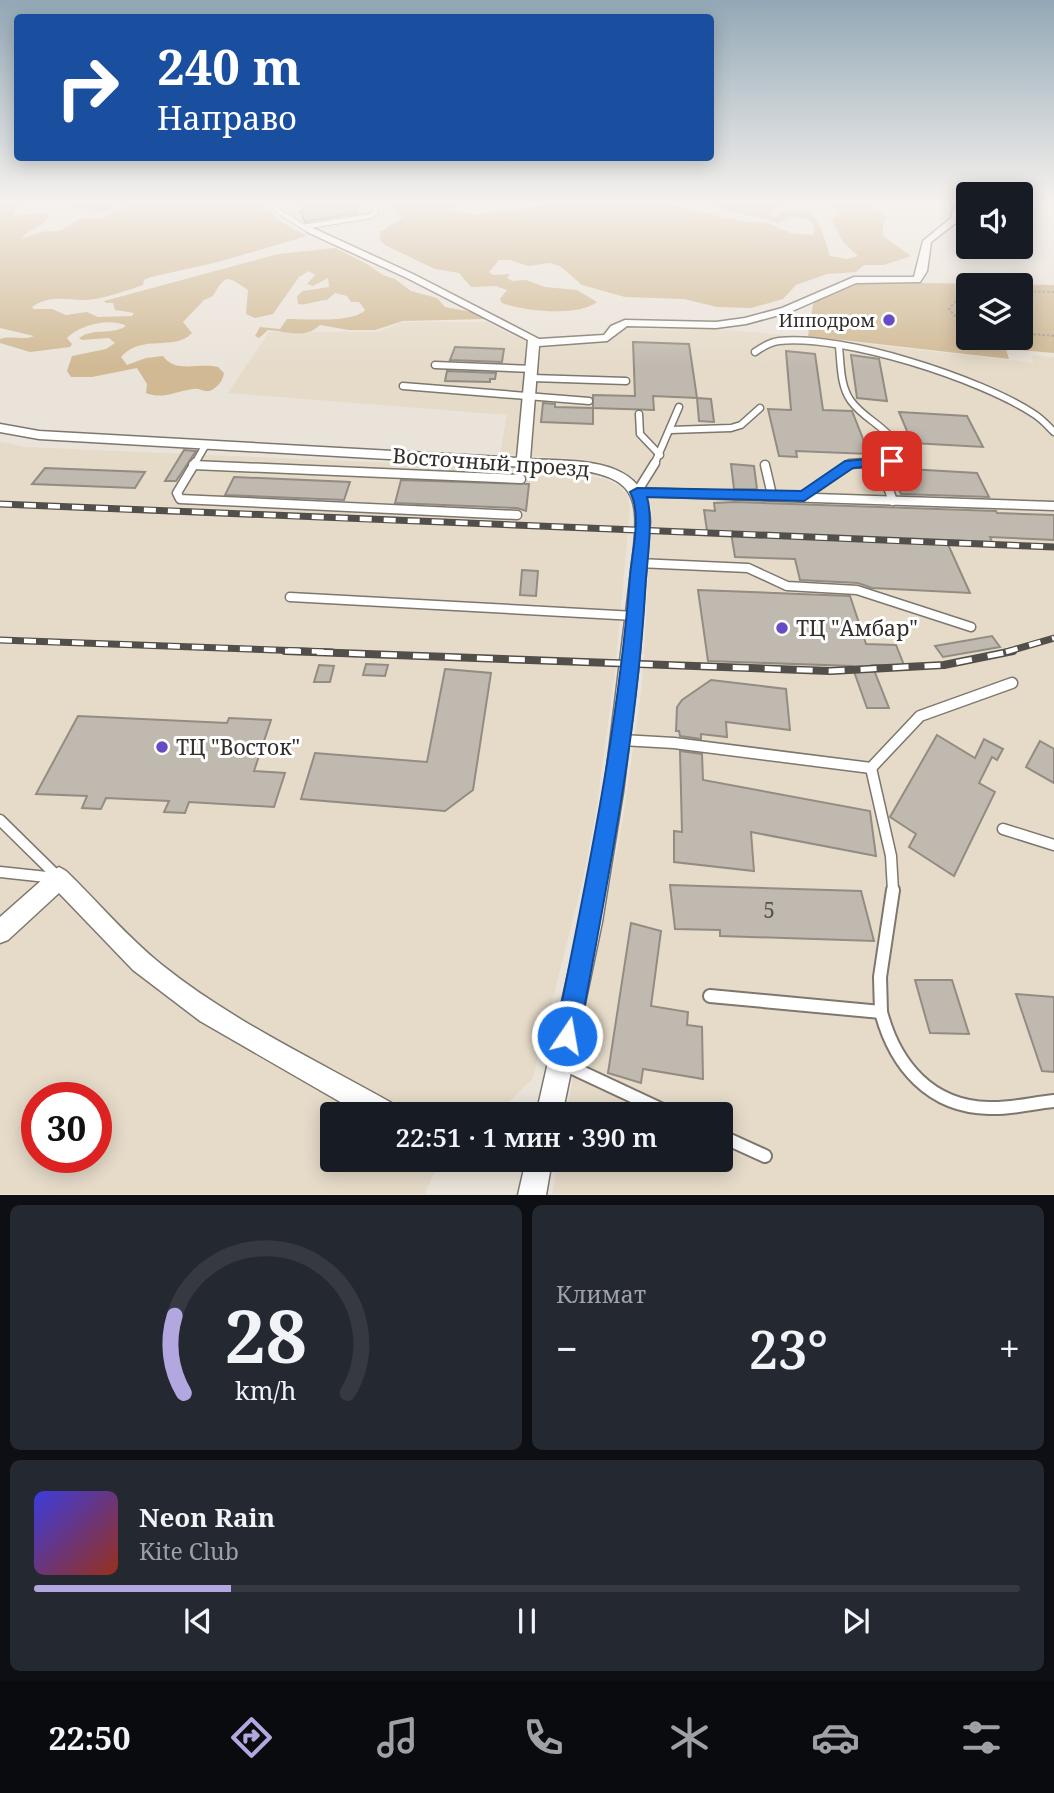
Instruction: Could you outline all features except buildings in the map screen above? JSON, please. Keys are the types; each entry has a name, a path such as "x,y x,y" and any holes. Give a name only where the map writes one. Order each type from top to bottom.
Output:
{"street":[{"path":"365,257 526,333 536,343 607,338 620,325 639,322 728,324 786,310 854,280 912,280 921,276 923,257"},
{"path":"523,461 536,343"},
{"name":"Восточный проезд","path":"0,428 39,435 205,446 579,466 605,471 626,481 637,492"},
{"path":"552,1102 589,930 622,740 642,512 637,492"},
{"path":"0,932 59,878 131,952 167,983 219,1018 365,1102"},
{"path":"532,1195 537,1172"}],"lane":[{"path":"755,352 779,341 887,355 1012,399 1043,418 1054,432"},
{"path":"804,496 850,464 896,459 899,450 887,431 850,400 845,390 839,347"},
{"path":"435,365 625,381"},
{"path":"403,387 483,391 530,399 589,401"},
{"path":"637,492 660,455 680,407"},
{"path":"670,430 731,428 741,425 760,408"},
{"path":"639,414 640,434 660,455"},
{"path":"205,446 177,493 180,499 517,515"},
{"path":"880,462 892,501"},
{"path":"193,465 521,479"},
{"path":"765,465 772,495"},
{"path":"637,492 1054,506"},
{"path":"638,563 748,568 787,586 857,590 971,627"},
{"path":"290,597 635,615"},
{"path":"870,768 920,716 1012,683"},
{"path":"622,740 870,768"},
{"path":"870,768 892,867 893,886 878,972 881,1012 889,1042 902,1061 935,1092 956,1103 985,1109 1054,1101"},
{"path":"0,820 59,878"},
{"path":"1003,829 1054,845"},
{"path":"0,872 59,878"},
{"path":"710,996 881,1012"},
{"path":"561,1063 645,1102"},
{"path":"733,1141 765,1156"}],"path":[{"path":"1033,291 1054,292"},
{"path":"956,301 949,309 956,317"},
{"path":"1033,334 1054,336"}],"shaded area":[{"path":"0,257 236,257 151,277 144,280 143,285 108,296 87,300 48,300 32,307 52,309 66,315 87,312 98,317 132,316 134,313 115,310 113,303 104,301 268,257 353,257 395,279 411,291 437,298 445,307 477,313 486,319 403,321 375,330 349,330 320,325 314,330 295,334 268,330 259,338 255,336 260,327 280,329 287,319 340,319 365,310 359,302 351,302 347,296 335,293 327,300 298,304 297,296 303,291 329,287 328,278 313,286 307,284 315,275 309,271 299,277 273,314 255,318 246,314 248,290 228,279 183,322 192,333 185,339 138,346 121,357 127,365 146,358 163,356 174,365 218,367 224,373 220,384 210,391 193,389 164,395 146,393 147,384 137,368 92,377 71,377 67,371 72,356 106,349 115,343 109,338 79,338 90,333 114,331 126,326 120,323 104,322 79,329 67,338 72,344 70,347 30,352 0,343 0,339 34,336 0,328"},
{"path":"410,257 834,257 847,259 909,257 884,265 864,265 856,272 827,274 796,285 783,299 751,308 717,307 684,299 625,297 582,285 560,266 550,263 528,266 510,260 499,260 489,272 493,275 510,274 507,278 512,281 526,280 545,287 577,290 597,302 577,310 537,310 502,303 500,299 507,290 496,286 471,287 459,273 435,269"},
{"name":"Ипподром","path":"858,282 956,284 956,350 1006,350 1009,359 808,336 813,304 824,295"},
{"name":"Ипподром","path":"1033,285 1054,285 1054,353 1018,350 1033,350"},
{"path":"403,322 487,322 514,336 541,337 612,335 622,329 678,330 679,326 799,336 1033,363 1031,355 1054,357 1054,1194 552,1194 556,1172 733,1172 733,1102 569,1102 623,819 642,685 652,510 642,486 629,475 612,467 575,459 500,454 507,415 228,393 269,332 378,332"},
{"path":"0,442 26,447 557,470 605,479 619,486 628,495 630,509 615,671 596,812 583,879 533,1078 509,1102 320,1102 320,1172 436,1172 425,1194 0,1194"}],"railway":[{"path":"0,504 1054,547"},
{"path":"1006,652 1054,638"},
{"path":"0,640 332,652"},
{"path":"285,651 830,671 944,665 1013,651"}],"place":[{"name":"Ипподром","path":"889,320"},
{"name":"ТЦ \"Амбар\"","path":"782,628"},
{"name":"ТЦ \"Восток\"","path":"162,747"}],"route":[{"path":"567,1036 618,772 632,664 642,512 637,492 804,496 850,464 892,461"}]}
